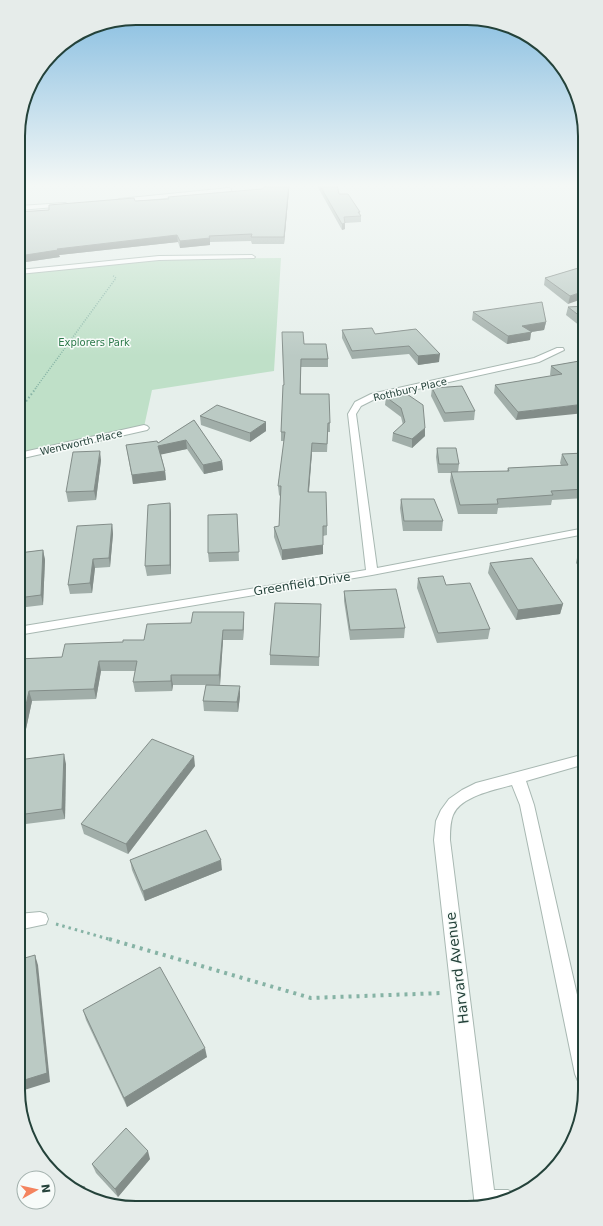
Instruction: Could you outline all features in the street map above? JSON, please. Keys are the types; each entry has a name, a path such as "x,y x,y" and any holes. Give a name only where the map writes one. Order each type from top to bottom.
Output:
{"street":[{"path":"25,271 159,258 252,257"},
{"name":"Rothbury Place","path":"372,572 352,414 358,404 374,396 536,360 560,350"},
{"name":"Wentworth Place","path":"25,455 144,428"},
{"name":"Greenfield Drive","path":"25,630 372,572 578,532"},
{"name":"Harvard Avenue","path":"485,1199 442,840 442,827 445,815 451,806 462,796 476,789 578,760"},
{"path":"517,777 527,805 532,826 578,1041"},
{"path":"25,921 40,919"}],"path":[{"path":"25,403 116,278 108,272"},
{"path":"40,919 311,998 460,992"}],"green space":[{"name":"Explorers Park","path":"281,258 274,371 152,390 144,427 25,455 25,273 159,259"}],"building":[{"path":"25,241 124,241 57,249 58,250 25,255"},
{"path":"578,268 578,293 570,296 545,278"},
{"path":"542,302 546,322 522,326 532,332 508,336 473,312"},
{"path":"578,306 578,315 568,307"},
{"path":"372,328 375,334 416,329 440,354 418,356 409,346 352,351 342,330"},
{"path":"282,332 303,332 304,344 326,344 328,359 301,359 300,394 329,394 330,423 328,423 327,444 312,443 308,492 326,492 327,526 323,526 323,545 282,550 274,527 279,526 281,486 278,486 285,432 281,432 284,385"},
{"path":"578,361 578,405 518,412 495,385 562,374 551,366"},
{"path":"462,386 475,411 445,413 432,388"},
{"path":"404,392 423,405 425,428 412,439 393,433 405,422 401,408 386,397"},
{"path":"217,405 266,422 250,433 200,416"},
{"path":"194,420 222,461 203,465 186,440 158,446 165,471 132,475 126,445 157,441 158,443"},
{"path":"437,448 456,448 459,464 439,464"},
{"path":"100,451 94,491 66,492 73,452"},
{"path":"578,453 578,489 551,491 553,495 497,499 498,504 460,505 451,472 509,471 508,468 568,465 562,454"},
{"path":"401,499 434,499 443,521 404,521"},
{"path":"170,503 170,565 145,566 148,505"},
{"path":"237,514 239,552 208,553 208,515"},
{"path":"112,524 109,558 93,559 90,583 68,585 77,526"},
{"path":"43,550 41,595 25,597 25,552"},
{"path":"532,558 563,604 518,610 490,563"},
{"path":"443,576 446,585 470,583 490,629 438,633 418,578"},
{"path":"396,589 405,628 350,630 344,591"},
{"path":"275,603 321,604 319,657 270,655"},
{"path":"193,612 244,612 243,630 223,630 219,675 171,675 171,681 133,682 137,661 99,661 94,689 29,691 25,710 25,659 62,657 65,644 144,640 147,624 191,623"},
{"path":"206,685 240,686 237,702 203,701"},
{"path":"152,739 194,756 126,844 81,824"},
{"path":"64,754 62,809 25,814 25,759"},
{"path":"206,830 221,860 143,891 130,860"},
{"path":"35,955 47,1073 25,1080 25,958"},
{"path":"160,967 205,1048 124,1098 83,1010"},
{"path":"126,1128 148,1151 115,1189 92,1164"}]}
